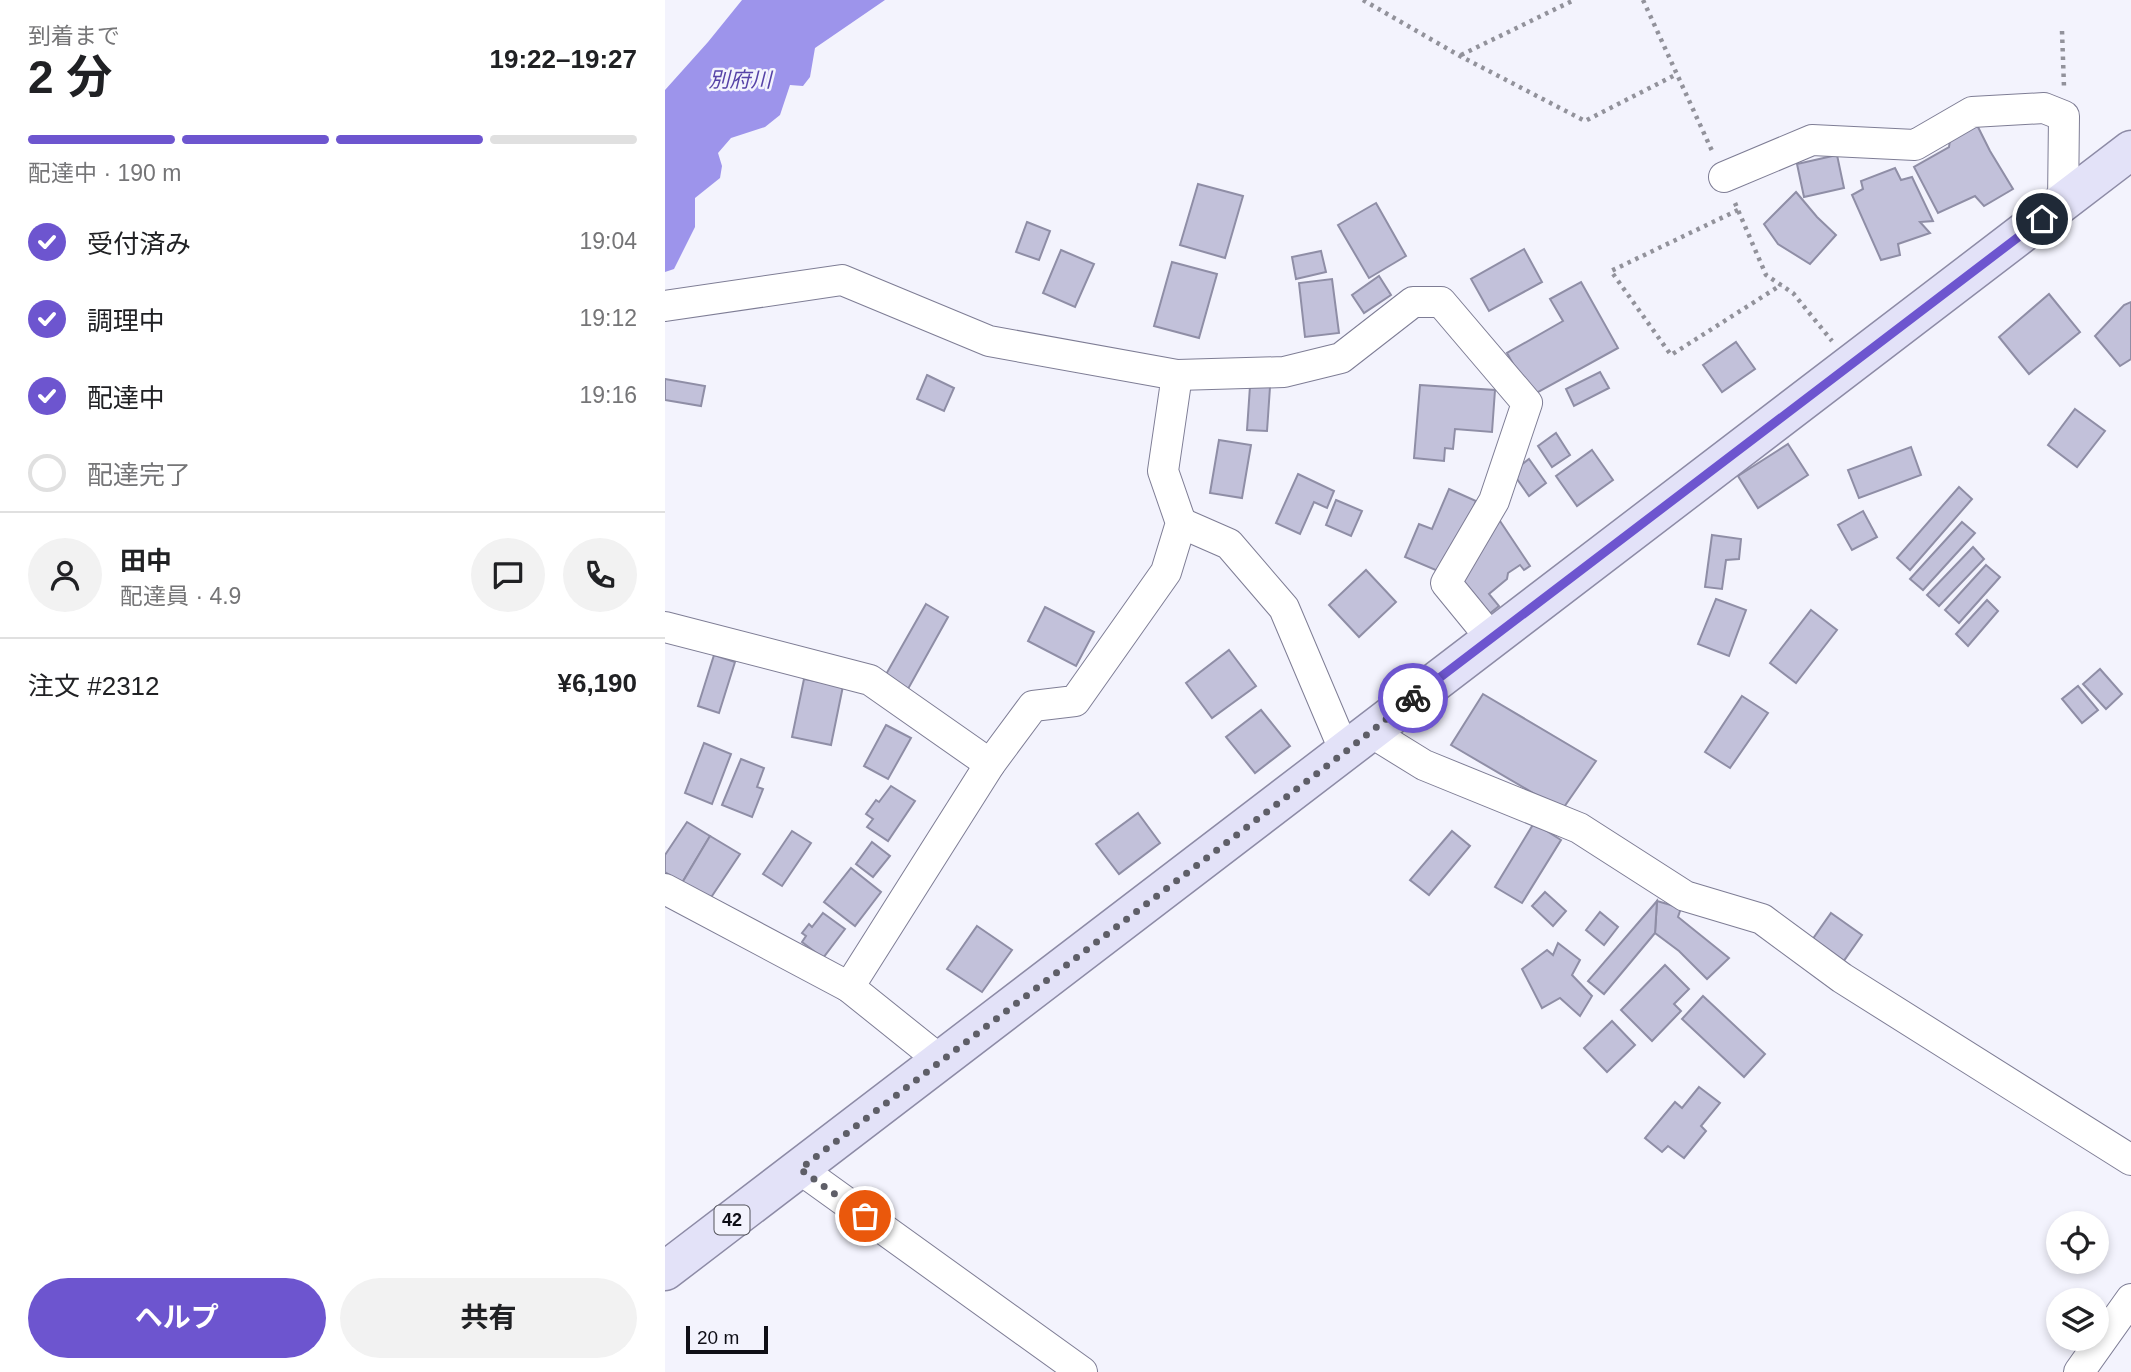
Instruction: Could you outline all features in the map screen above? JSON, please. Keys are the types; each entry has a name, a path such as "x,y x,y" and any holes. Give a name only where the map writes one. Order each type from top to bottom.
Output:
{"main road":[{"name":"42","path":"665,1270 1491,638 2063,203 2127,158"}],"street":[{"path":"1724,177 1812,140 1915,145 1972,112 2045,108 2064,116 2063,203"},
{"path":"665,306 842,280 989,341 1177,375 1284,373 1341,358 1413,302 1441,302 1527,403 1494,501 1446,583 1491,638"},
{"path":"849,987 990,764 1033,706 1075,701 1166,572 1181,523 1163,471 1177,375"},
{"path":"1181,523 1229,544 1284,608 1357,741 1424,765 1579,828 1685,896 1762,919 1842,978 2131,1160"},
{"path":"665,627 870,680 990,764"},
{"path":"665,889 849,987 940,1060"},
{"path":"800,1169 1082,1372"},
{"path":"2079,1372 2131,1299"}],"path":[{"path":"1363,0 1460,56 1585,121 1677,74"},
{"path":"1460,56 1574,0"},
{"path":"2062,31 2064,116"},
{"path":"1738,210 1611,271 1671,355 1781,285"}],"water":[{"name":"別府川","path":"742,0 885,0 815,48 810,77 803,86 790,85 780,115 765,127 731,138 718,153 722,166 720,178 695,198 695,227 674,269 665,272 665,90"}],"building":[{"path":"1975,121 2013,189 1984,206 1975,196 1938,213 1914,167 1949,147 1951,133"},
{"path":"1837,155 1844,188 1804,197 1797,164"},
{"path":"1895,168 1901,180 1912,177 1933,221 1920,222 1930,233 1898,244 1900,255 1881,260 1852,195 1863,189 1861,181"},
{"path":"1198,184 1243,196 1225,258 1180,245"},
{"path":"1796,192 1836,235 1810,264 1778,244 1764,224"},
{"path":"1376,203 1406,256 1369,278 1338,225"},
{"path":"1027,222 1050,231 1039,260 1016,252"},
{"path":"1524,249 1542,282 1489,311 1471,279"},
{"path":"1061,250 1094,264 1075,307 1043,293"},
{"path":"1321,251 1326,272 1296,279 1292,257"},
{"path":"1172,262 1217,274 1199,338 1154,326"},
{"path":"1379,276 1391,295 1364,313 1352,295"},
{"path":"1332,279 1339,333 1305,337 1299,283"},
{"path":"1581,282 1618,348 1531,396 1507,353 1563,321 1550,299"},
{"path":"2049,294 2080,332 2029,374 1999,337"},
{"path":"2131,302 2131,359 2120,366 2095,336 2124,305"},
{"path":"1736,342 1755,369 1722,392 1703,365"},
{"path":"1600,372 1609,388 1574,406 1566,389"},
{"path":"927,375 954,388 944,411 917,399"},
{"path":"665,379 705,386 701,406 665,400"},
{"path":"1420,385 1495,390 1492,432 1455,429 1453,449 1445,448 1444,461 1414,458"},
{"path":"1250,386 1270,387 1267,431 1247,430"},
{"path":"2075,409 2105,431 2077,467 2048,445"},
{"path":"1556,433 1570,455 1552,467 1538,446"},
{"path":"1219,440 1251,445 1242,498 1210,493"},
{"path":"1788,444 1808,475 1758,508 1738,476"},
{"path":"1911,447 1921,475 1859,498 1848,470"},
{"path":"1592,450 1613,480 1577,506 1556,476"},
{"path":"1529,459 1546,483 1529,496 1512,472"},
{"path":"1298,474 1334,491 1327,508 1314,502 1300,534 1276,523"},
{"path":"1959,487 1972,499 1910,570 1897,558"},
{"path":"1449,489 1476,501 1445,574 1405,557 1419,524 1432,529"},
{"path":"1336,500 1362,511 1351,536 1326,525"},
{"path":"1863,511 1877,537 1852,550 1838,525"},
{"path":"1494,512 1530,566 1524,570 1520,565 1508,573 1507,579 1489,594 1499,606 1482,620 1459,572"},
{"path":"1962,522 1975,533 1923,590 1910,579"},
{"path":"1712,535 1741,539 1739,559 1726,560 1722,589 1705,587"},
{"path":"1973,547 1984,559 1939,606 1927,595"},
{"path":"1986,565 2000,577 1959,623 1945,610"},
{"path":"1366,570 1396,602 1359,637 1329,605"},
{"path":"1716,599 1746,610 1729,656 1698,644"},
{"path":"1987,600 1998,611 1968,646 1956,634"},
{"path":"926,604 948,617 908,689 885,676"},
{"path":"1045,607 1094,632 1076,666 1028,641"},
{"path":"1811,610 1837,630 1796,683 1770,663"},
{"path":"1229,650 1256,686 1212,718 1186,683"},
{"path":"714,655 735,662 719,713 698,706"},
{"path":"2100,669 2122,694 2106,709 2083,684"},
{"path":"804,679 843,686 831,745 792,737"},
{"path":"2078,686 2098,710 2082,723 2062,699"},
{"path":"1483,694 1596,761 1562,810 1451,745"},
{"path":"1742,696 1768,713 1730,768 1705,752"},
{"path":"1261,710 1290,746 1255,773 1226,737"},
{"path":"886,725 911,738 888,779 864,766"},
{"path":"704,743 731,754 712,804 685,793"},
{"path":"741,759 764,768 757,787 763,789 752,817 722,805"},
{"path":"891,786 915,801 888,841 867,827 873,819 866,814"},
{"path":"1138,813 1160,843 1119,874 1096,844"},
{"path":"687,822 710,836 682,883 665,872 665,855"},
{"path":"1534,823 1561,840 1522,903 1495,887"},
{"path":"792,831 811,843 782,886 763,874"},
{"path":"1452,831 1470,846 1429,895 1410,880"},
{"path":"710,836 740,854 710,899 682,883"},
{"path":"872,842 890,856 873,877 856,864"},
{"path":"851,868 881,892 855,926 824,902"},
{"path":"1545,892 1566,911 1553,926 1532,906"},
{"path":"1657,901 1681,908 1678,917 1729,958 1707,979 1679,951 1655,933"},
{"path":"1657,901 1655,933 1604,994 1588,981"},
{"path":"1600,912 1618,927 1604,945 1586,930"},
{"path":"823,913 845,929 823,958 802,942 806,936 802,933 809,924 812,927"},
{"path":"1831,913 1862,935 1843,962 1812,940"},
{"path":"977,926 1012,950 982,992 947,969"},
{"path":"1558,943 1580,960 1572,975 1592,996 1580,1016 1560,998 1542,1008 1522,969 1547,950 1553,955"},
{"path":"1665,965 1689,989 1674,1004 1681,1011 1652,1041 1621,1010"},
{"path":"1703,996 1765,1054 1744,1077 1682,1019"},
{"path":"1612,1021 1635,1045 1607,1072 1584,1048"},
{"path":"1699,1087 1720,1103 1701,1126 1706,1131 1684,1158 1668,1146 1662,1152 1645,1138 1675,1102 1682,1108"}],"way so far":[{"path":"865,1216 800,1169 1413,698"}],"route":[{"path":"1413,698 2042,219"}]}
